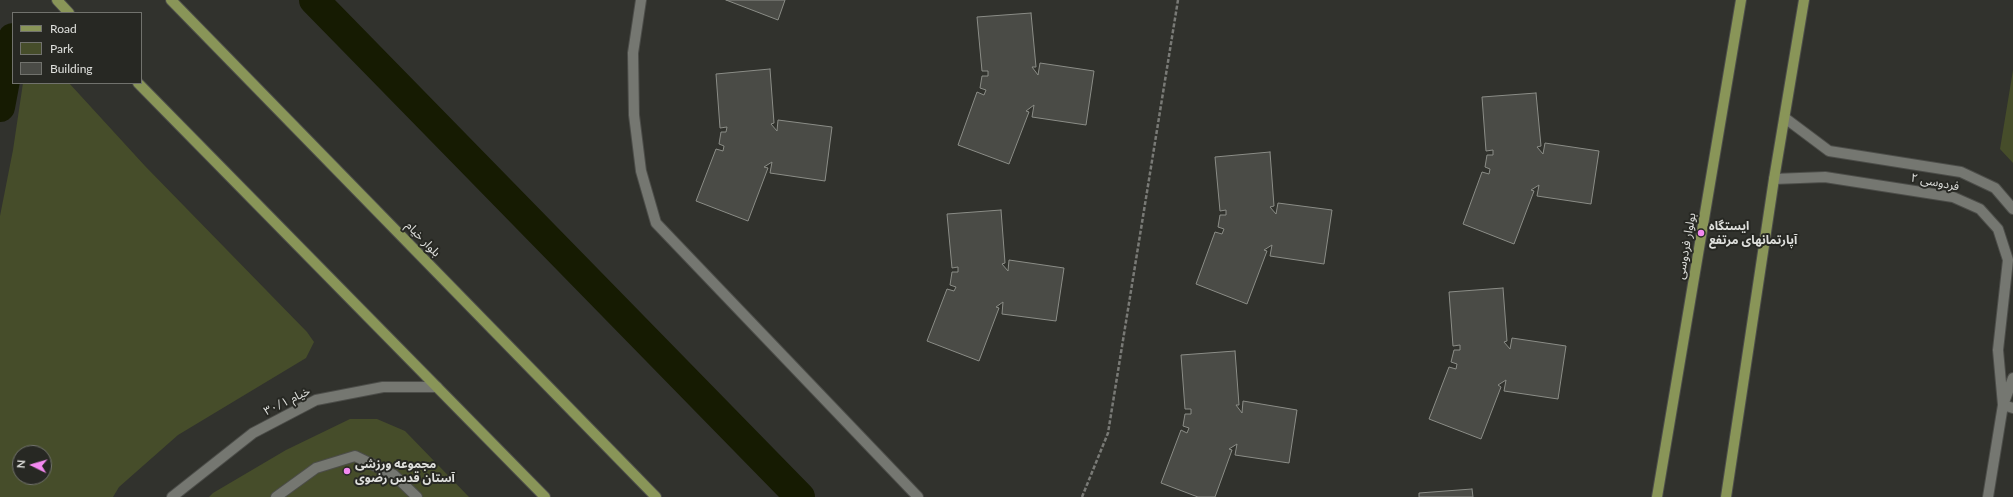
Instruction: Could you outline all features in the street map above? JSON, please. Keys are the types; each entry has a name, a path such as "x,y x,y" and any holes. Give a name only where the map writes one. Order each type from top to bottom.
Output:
{"main road":[{"path":"57,0 68,12"},
{"name":"بلوار خیام","path":"172,0 656,497"},
{"name":"بولوار فردوسی","path":"1657,497 1741,0"},
{"path":"1726,497 1774,179 1804,0"},
{"path":"139,84 545,497"}],"street":[{"path":"641,0 633,53 634,115 641,170 656,223 918,497"},
{"name":"فردوسی ۲","path":"1785,118 1829,151 1961,172 1995,188 2013,208"},
{"name":"فردوسی ۲","path":"1774,179 1825,176 1953,197 1980,209 1998,229 2008,260 1998,350 2003,405"},
{"name":"فردوسی ۲","path":"1988,497 2003,405 2013,378"},
{"name":"خیام ۳۰/۱","path":"172,497 253,433 316,400 383,388 437,387"},
{"path":"2003,405 2013,408"},
{"path":"276,497 316,468 355,456 394,475 417,497"}],"path":[{"path":"1082,497 1108,433 1178,0"}],"green space":[{"path":"2013,70 2013,163 2000,149"},
{"path":"23,84 70,84 145,166 307,332 314,342 306,358 178,435 119,487 113,497 0,497 0,216 13,150"},
{"name":"مجموعه ورزشی آستان قدس رضوی","path":"350,419 377,419 405,431 469,497 209,497 213,493 286,450"}],"building":[{"path":"726,0 785,0 778,20"},
{"path":"1031,13 1036,67 1032,67 1038,75 1040,63 1094,71 1086,125 1032,117 1034,105 1026,111 1029,112 1009,164 958,145 977,92 984,95 986,90 980,88 982,76 988,76 988,71 982,71 977,17"},
{"path":"770,69 774,123 771,124 777,131 778,120 832,127 825,181 770,173 772,162 764,167 768,168 748,221 696,201 716,149 723,151 724,146 719,144 721,132 726,132 727,127 720,128 716,74"},
{"path":"1536,93 1541,146 1537,147 1543,154 1545,143 1599,151 1591,204 1537,196 1539,185 1531,190 1534,191 1514,244 1463,224 1482,172 1489,174 1490,169 1485,167 1487,155 1493,155 1493,150 1486,151 1482,97"},
{"path":"1270,152 1274,206 1270,207 1276,214 1278,203 1332,210 1324,264 1270,256 1272,245 1264,250 1267,251 1247,304 1196,284 1215,232 1222,234 1224,229 1218,227 1220,215 1226,215 1226,210 1220,211 1215,157"},
{"path":"1001,210 1005,263 1002,264 1008,271 1009,260 1064,268 1056,321 1002,314 1003,302 996,307 999,308 979,361 927,341 947,289 954,291 956,287 950,285 952,272 958,272 958,267 952,268 947,214"},
{"path":"1503,288 1507,341 1504,342 1510,349 1512,338 1566,346 1558,399 1504,391 1506,380 1498,385 1501,387 1481,439 1429,419 1449,367 1456,369 1457,364 1451,362 1454,350 1460,350 1460,345 1453,346 1449,292"},
{"path":"1235,351 1239,405 1236,405 1242,413 1243,401 1297,410 1289,463 1235,455 1237,444 1229,449 1232,450 1215,497 1198,497 1161,483 1181,430 1187,433 1189,428 1183,426 1185,414 1191,414 1191,409 1185,409 1181,355"},
{"path":"1472,489 1473,497 1419,497 1419,493"}],"waterway":[{"path":"314,0 800,497"},
{"path":"0,107 12,43"}],"place":[{"name":"ایستگاه آپارتمانهای مرتفع","path":"1701,233"},
{"name":"مجموعه ورزشی آستان قدس رضوی","path":"347,471"}]}
